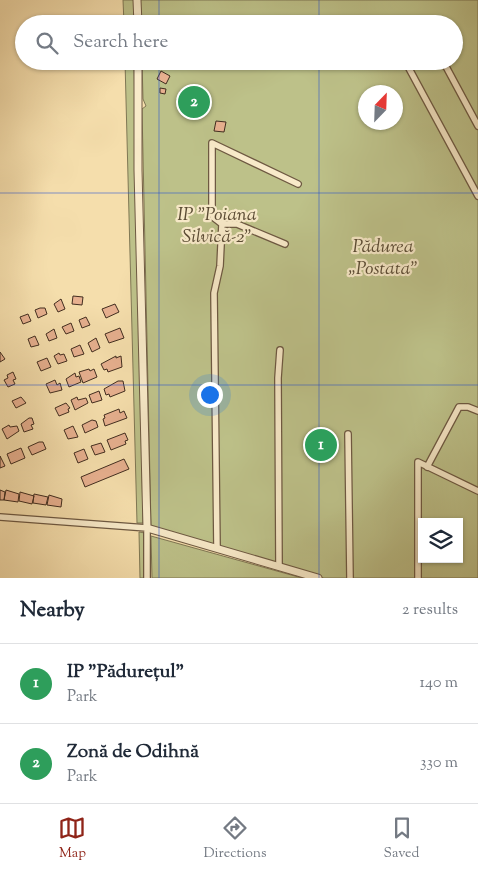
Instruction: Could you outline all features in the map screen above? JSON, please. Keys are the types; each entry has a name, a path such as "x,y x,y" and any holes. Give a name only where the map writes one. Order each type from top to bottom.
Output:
{"street":[{"path":"137,0 138,15"},
{"path":"138,70 138,170 148,578"},
{"path":"410,70 478,196"},
{"path":"448,70 478,126"},
{"path":"285,244 237,224 222,224 213,217 212,143 298,184"},
{"path":"217,548 214,293 220,266 222,224"},
{"path":"279,566 278,378 280,350"},
{"path":"427,466 459,407 468,407 478,411"},
{"path":"348,434 350,578"},
{"path":"418,578 418,462 478,491"},
{"path":"0,517 147,528 318,578"}],"green space":[{"path":"123,0 134,0 134,15 124,15"},
{"path":"140,0 478,0 478,578 324,578 282,565 277,558 275,563 220,546 219,543 215,542 213,544 153,528 151,525 142,109 146,106 143,99 142,70 463,70 463,15 140,15"},
{"path":"125,70 134,70 143,523 137,523"},
{"path":"139,532 145,533 146,578 140,578"},
{"path":"151,536 302,578 152,578"}],"building":[{"path":"161,71 170,76 166,84 157,79"},
{"path":"160,88 166,89 165,94 160,93"},
{"path":"180,91 187,93 184,102 177,100"},
{"path":"216,121 226,122 224,132 214,131"},
{"path":"73,296 83,297 82,305 72,304"},
{"path":"61,299 65,309 58,312 54,304"},
{"path":"115,304 119,312 106,318 102,309"},
{"path":"45,308 47,314 38,318 35,310"},
{"path":"28,314 31,321 23,324 20,317"},
{"path":"86,317 90,325 82,328 79,320"},
{"path":"71,323 74,331 66,334 62,327"},
{"path":"120,328 124,338 109,343 105,334"},
{"path":"54,329 57,338 49,341 46,334"},
{"path":"35,336 39,345 31,347 28,339"},
{"path":"96,338 100,348 92,352 88,343"},
{"path":"80,345 84,354 74,357 71,349"},
{"path":"0,352 5,359 0,362"},
{"path":"59,353 60,355 64,354 67,361 58,364 54,356"},
{"path":"116,356 116,358 121,356 122,367 108,372 107,369 104,370 101,364"},
{"path":"47,358 51,367 41,371 37,362"},
{"path":"89,369 90,371 94,369 97,377 83,383 79,372"},
{"path":"13,372 16,379 13,380 15,384 8,387 4,380 8,378 7,375"},
{"path":"75,373 76,377 79,376 81,382 69,387 66,379"},
{"path":"55,380 57,385 60,383 62,390 50,393 46,384"},
{"path":"118,381 123,381 125,391 110,397 109,394 106,395 104,389"},
{"path":"99,391 102,400 92,403 89,395"},
{"path":"21,397 26,403 16,408 12,401"},
{"path":"77,397 78,400 86,398 88,403 75,410 71,400"},
{"path":"66,403 70,408 68,409 69,412 59,416 55,408"},
{"path":"119,409 120,413 124,411 127,418 105,426 104,415"},
{"path":"32,418 34,424 31,425 33,429 24,432 21,424"},
{"path":"92,420 96,421 98,427 85,433 82,425"},
{"path":"9,425 10,427 17,426 19,431 7,439 2,429"},
{"path":"73,426 78,437 68,439 64,430"},
{"path":"125,433 128,440 125,441 126,444 111,450 107,440"},
{"path":"43,442 46,449 32,455 28,447"},
{"path":"101,443 105,452 95,455 91,446"},
{"path":"21,448 25,458 11,464 7,454"},
{"path":"84,449 88,459 78,463 74,453"},
{"path":"0,456 5,466 0,468"},
{"path":"124,459 129,469 85,487 81,477"},
{"path":"0,490 5,492 4,500 0,500"},
{"path":"6,490 19,494 18,502 4,500"},
{"path":"20,492 34,496 32,504 19,501"},
{"path":"34,494 48,497 46,505 33,503"},
{"path":"49,495 62,499 61,507 47,505"}],"place":[{"name":"Zonă de Odihnă","path":"194,102"},
{"name":"IP \"Pădurețul\"","path":"321,445"}],"park label":[{"name":"IP \"Poiana Silvică-2\"","path":"217,224"},
{"name":"Pădurea „Postata”","path":"383,256"}]}
